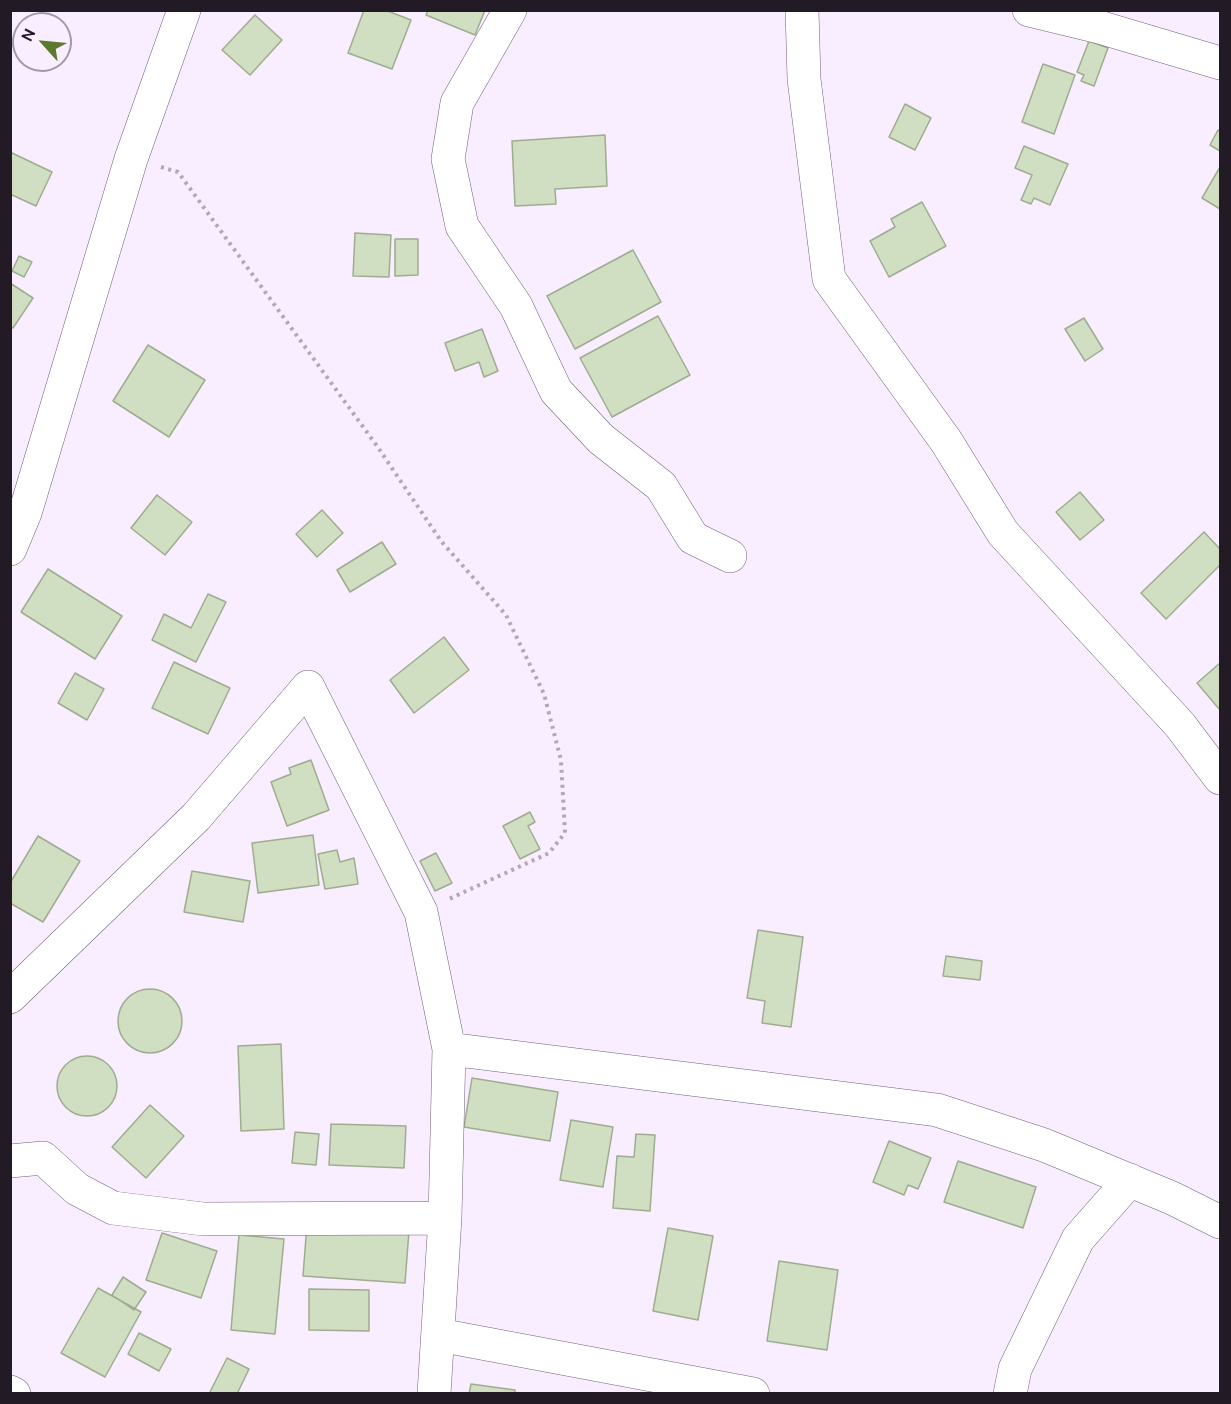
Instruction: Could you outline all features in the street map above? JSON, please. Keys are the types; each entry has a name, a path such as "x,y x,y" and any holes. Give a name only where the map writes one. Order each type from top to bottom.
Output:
{"street":[{"path":"10,549 25,513 131,159 184,10"},
{"path":"510,10 457,103 448,159 462,226 516,306 556,391 601,439 661,486 693,538 730,556"},
{"path":"802,10 804,79 829,279 946,441 1003,532 1180,725 1221,778"},
{"path":"1029,10 1099,27 1221,63"},
{"path":"10,997 196,817 308,687 421,912 449,1049 446,1218 434,1394"},
{"path":"449,1049 937,1110 1044,1145 1130,1180 1221,1222"},
{"path":"10,1161 43,1158 77,1190 113,1208 203,1219 446,1218"},
{"path":"1010,1394 1014,1369 1078,1239 1130,1180"},
{"path":"439,1335 752,1393"}],"path":[{"path":"131,159 178,172 377,446 441,541 506,615 544,694 561,760 566,833 549,853 421,912"}],"building":[{"path":"364,10 385,10 411,20 392,69 348,53"},
{"path":"428,10 485,10 475,35 426,15"},
{"path":"255,15 282,40 250,75 222,50"},
{"path":"1089,41 1108,48 1094,86 1081,81 1084,75 1077,72"},
{"path":"1043,64 1075,75 1054,134 1022,122"},
{"path":"905,104 931,118 915,150 889,137"},
{"path":"1218,130 1220,131 1220,151 1210,145"},
{"path":"605,135 607,186 555,189 556,204 515,206 512,141"},
{"path":"1024,146 1068,164 1050,205 1034,198 1031,204 1021,200 1032,175 1015,168"},
{"path":"10,152 52,172 36,206 10,194"},
{"path":"1220,167 1220,209 1202,198"},
{"path":"922,202 946,246 889,277 870,241 895,227 891,219"},
{"path":"355,233 391,235 389,277 353,276"},
{"path":"395,239 418,239 418,275 395,276"},
{"path":"633,250 661,302 575,349 547,296"},
{"path":"19,256 32,262 24,277 12,271"},
{"path":"10,283 33,298 13,328 10,327"},
{"path":"658,316 690,375 612,417 580,358"},
{"path":"1084,318 1103,349 1085,361 1065,329"},
{"path":"482,329 498,371 484,377 479,362 455,371 445,343"},
{"path":"148,345 205,380 169,437 113,401"},
{"path":"1080,492 1104,520 1080,540 1056,512"},
{"path":"157,495 192,522 165,555 131,528"},
{"path":"322,510 343,533 317,557 296,534"},
{"path":"1204,532 1220,549 1220,565 1166,619 1141,593"},
{"path":"382,542 396,564 350,592 337,570"},
{"path":"48,569 122,616 95,659 21,612"},
{"path":"208,594 226,602 196,662 152,640 164,614 191,628"},
{"path":"444,637 469,670 414,713 390,680"},
{"path":"174,662 230,688 208,734 152,708"},
{"path":"1220,663 1220,710 1197,683"},
{"path":"75,673 104,689 87,720 58,703"},
{"path":"311,760 329,810 287,826 271,782 291,774 289,768"},
{"path":"530,812 535,822 528,826 540,849 520,859 503,826"},
{"path":"313,835 319,885 258,893 252,843"},
{"path":"38,836 80,861 43,922 10,903 10,883"},
{"path":"337,850 340,862 354,858 358,884 325,889 318,854"},
{"path":"436,853 452,883 435,891 420,861"},
{"path":"192,871 250,881 243,922 184,912"},
{"path":"758,930 803,937 791,1027 762,1023 765,1001 747,998"},
{"path":"946,956 982,961 980,980 943,976"},
{"path":"144,989 156,989 173,998 180,1009 182,1021 180,1033 173,1044 156,1053 144,1053 132,1048 123,1039 118,1027 118,1015 123,1003 132,994"},
{"path":"281,1044 284,1129 241,1131 238,1046"},
{"path":"87,1056 108,1065 117,1086 108,1107 87,1116 66,1107 57,1086 66,1065"},
{"path":"472,1078 558,1092 550,1141 464,1127"},
{"path":"150,1105 184,1136 146,1178 112,1147"},
{"path":"571,1120 613,1127 603,1187 560,1180"},
{"path":"331,1124 406,1126 404,1168 329,1165"},
{"path":"295,1132 319,1134 316,1165 292,1163"},
{"path":"636,1134 655,1135 650,1211 613,1208 617,1156 634,1157"},
{"path":"889,1141 931,1158 918,1189 908,1185 904,1195 873,1182"},
{"path":"958,1161 1036,1187 1023,1228 944,1202"},
{"path":"307,1224 409,1231 405,1283 303,1276"},
{"path":"668,1228 713,1236 698,1320 653,1311"},
{"path":"162,1233 217,1251 201,1298 146,1280"},
{"path":"239,1235 284,1239 275,1334 231,1330"},
{"path":"779,1261 838,1270 827,1350 767,1341"},
{"path":"123,1277 146,1292 134,1310 112,1295"},
{"path":"98,1288 141,1312 105,1377 61,1353"},
{"path":"309,1289 369,1290 369,1331 309,1330"},
{"path":"139,1333 171,1349 159,1371 128,1354"},
{"path":"227,1358 249,1369 237,1394 209,1394"},
{"path":"471,1384 515,1390 515,1394 469,1394"}]}
